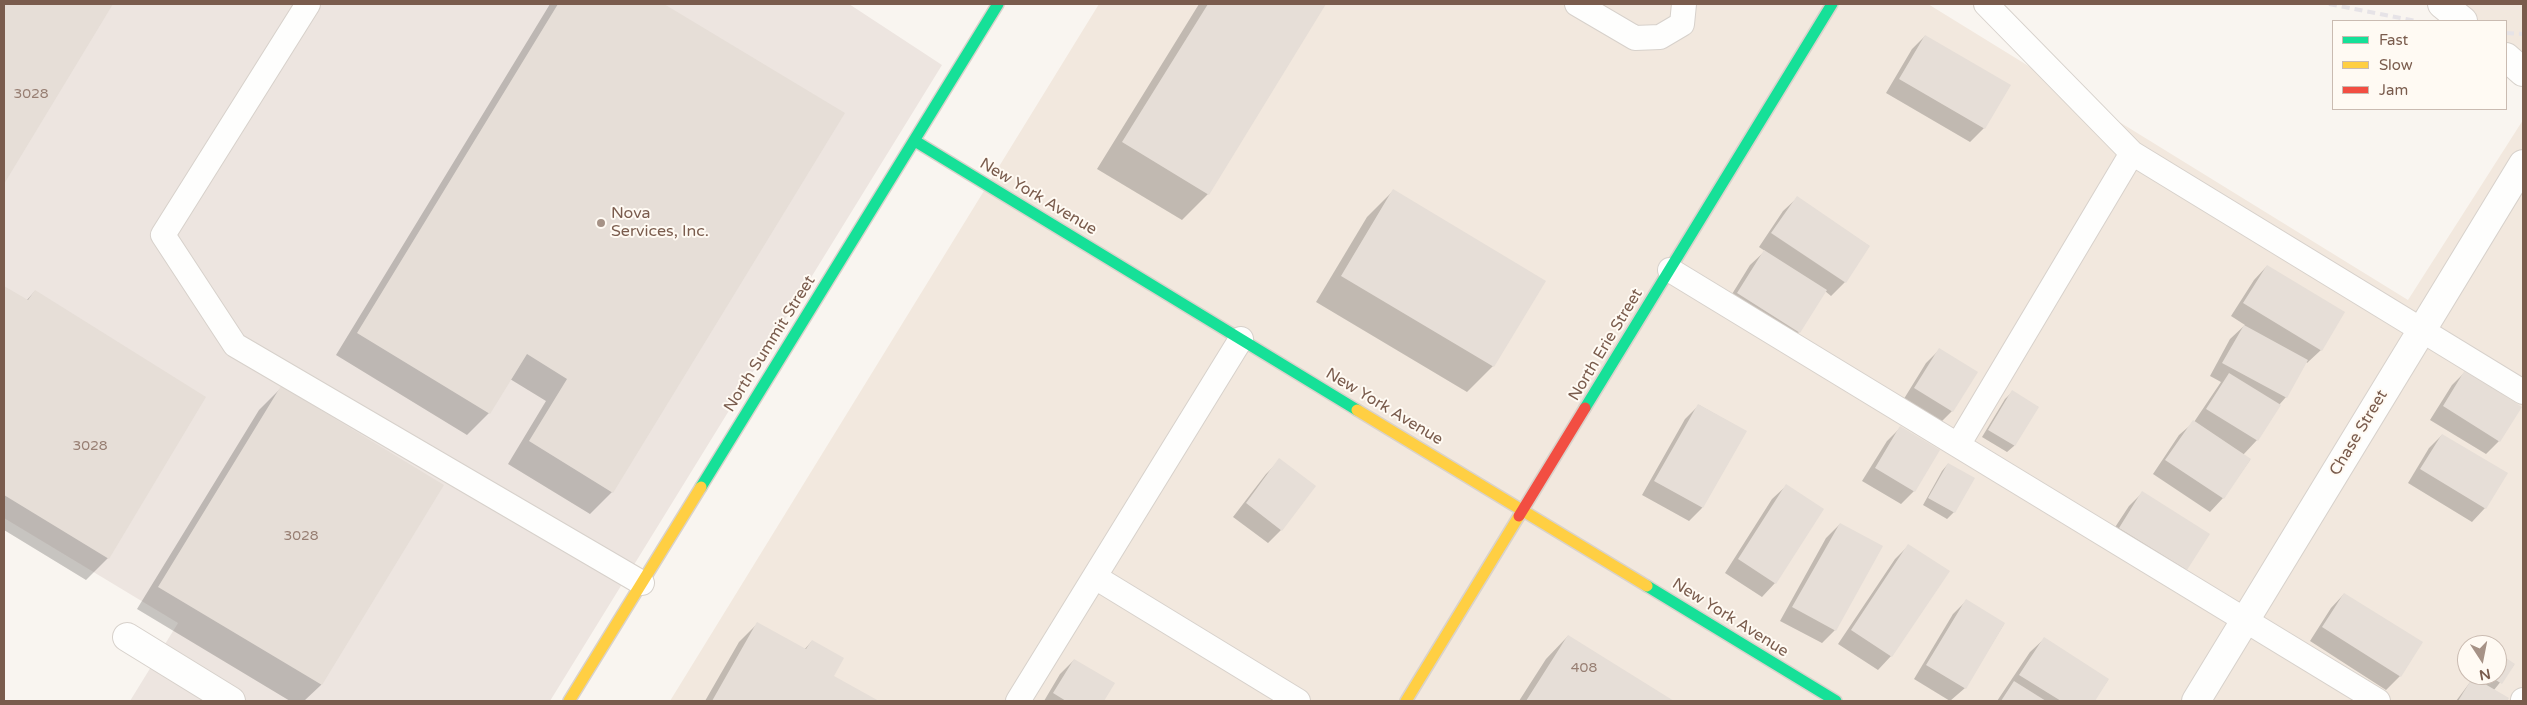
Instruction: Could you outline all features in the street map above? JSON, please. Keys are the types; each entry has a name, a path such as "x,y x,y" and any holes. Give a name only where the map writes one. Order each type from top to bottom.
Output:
{"street":[{"name":"North Summit Street","path":"568,701 998,4"},
{"name":"North Erie Street","path":"1406,701 1832,4"},
{"path":"2442,4 2462,20"},
{"path":"2507,58 2523,72"},
{"name":"New York Avenue","path":"915,141 1836,701"},
{"name":"Chase Street","path":"2196,701 2523,164"},
{"path":"127,637 231,701"}],"lane":[{"path":"308,4 163,235 235,345 642,583"},
{"path":"1578,4 1635,38 1660,37 1682,24 1684,4"},
{"path":"1986,4 2132,152 2523,392"},
{"path":"1958,445 2132,152"},
{"path":"1670,270 2378,701"},
{"path":"1018,701 1241,339"},
{"path":"1095,576 1298,701"}],"shaded area":[{"path":"4,4 849,4 942,65 550,701 130,701 178,623 4,518"},
{"path":"1099,4 1928,4 2408,300 2523,120 2523,701 670,701"},
{"path":"2442,4 2523,4 2523,72 2507,58 2507,20 2462,20"}],"building":[{"path":"4,4 113,4 4,184"},
{"name":"Nova Services, Inc.","path":"558,4 664,4 845,113 613,493 529,441 567,379 527,354 490,414 357,333"},
{"path":"1208,4 1326,4 1209,195 1122,142"},
{"path":"1925,35 2011,85 1985,129 1899,79"},
{"path":"1393,189 1546,281 1494,367 1341,276"},
{"path":"1797,196 1870,246 1846,283 1771,233"},
{"path":"1764,250 1827,290 1800,333 1737,293"},
{"path":"2267,265 2345,312 2322,351 2243,303"},
{"path":"4,286 28,300 35,290 206,397 109,559 4,495"},
{"path":"2244,325 2308,360 2287,398 2222,363"},
{"path":"1939,348 1978,372 1953,412 1914,388"},
{"path":"2465,370 2522,407 2500,442 2443,406"},
{"path":"2229,373 2281,405 2258,441 2206,409"},
{"path":"281,386 444,485 322,685 158,587"},
{"path":"2012,390 2039,407 2015,446 1988,430"},
{"path":"1698,404 1747,431 1703,508 1654,481"},
{"path":"2193,420 2251,459 2224,499 2165,460"},
{"path":"1900,426 1940,450 1915,492 1875,468"},
{"path":"2442,434 2508,473 2486,509 2420,469"},
{"path":"1279,458 1316,486 1282,531 1246,503"},
{"path":"1948,463 1975,478 1955,513 1928,498"},
{"path":"1786,484 1824,509 1776,584 1738,559"},
{"path":"2142,491 2210,534 2187,570 2119,528"},
{"path":"1840,523 1883,546 1836,631 1792,607"},
{"path":"1908,544 1950,571 1892,657 1851,630"},
{"path":"2344,593 2423,642 2401,677 2322,627"},
{"path":"1966,599 2005,623 1966,689 1926,665"},
{"path":"757,622 806,649 812,640 844,658 834,676 879,701 712,701"},
{"path":"1568,635 1674,701 1526,701"},
{"path":"2044,637 2109,679 2095,701 2061,701 2019,675"},
{"path":"1074,659 1115,683 1104,701 1066,701 1053,693"},
{"path":"2507,659 2515,664 2507,676"},
{"path":"2014,681 2046,701 2001,701"},
{"path":"2468,685 2487,685 2509,698 2507,701 2458,701"}],"railway":[{"path":"2329,4 2411,20"},
{"path":"2507,33 2523,34"}],"traffic: fast":[{"path":"701,487 998,4"},
{"path":"1585,408 1832,4"},
{"path":"915,141 1357,410"},
{"path":"1647,586 1836,701"}],"traffic: slow":[{"path":"1357,410 1647,586"},
{"path":"569,701 701,487"},
{"path":"1406,701 1519,516"}],"traffic: jam":[{"path":"1519,516 1585,408"}],"place":[{"name":"Nova Services, Inc.","path":"601,223"}]}
